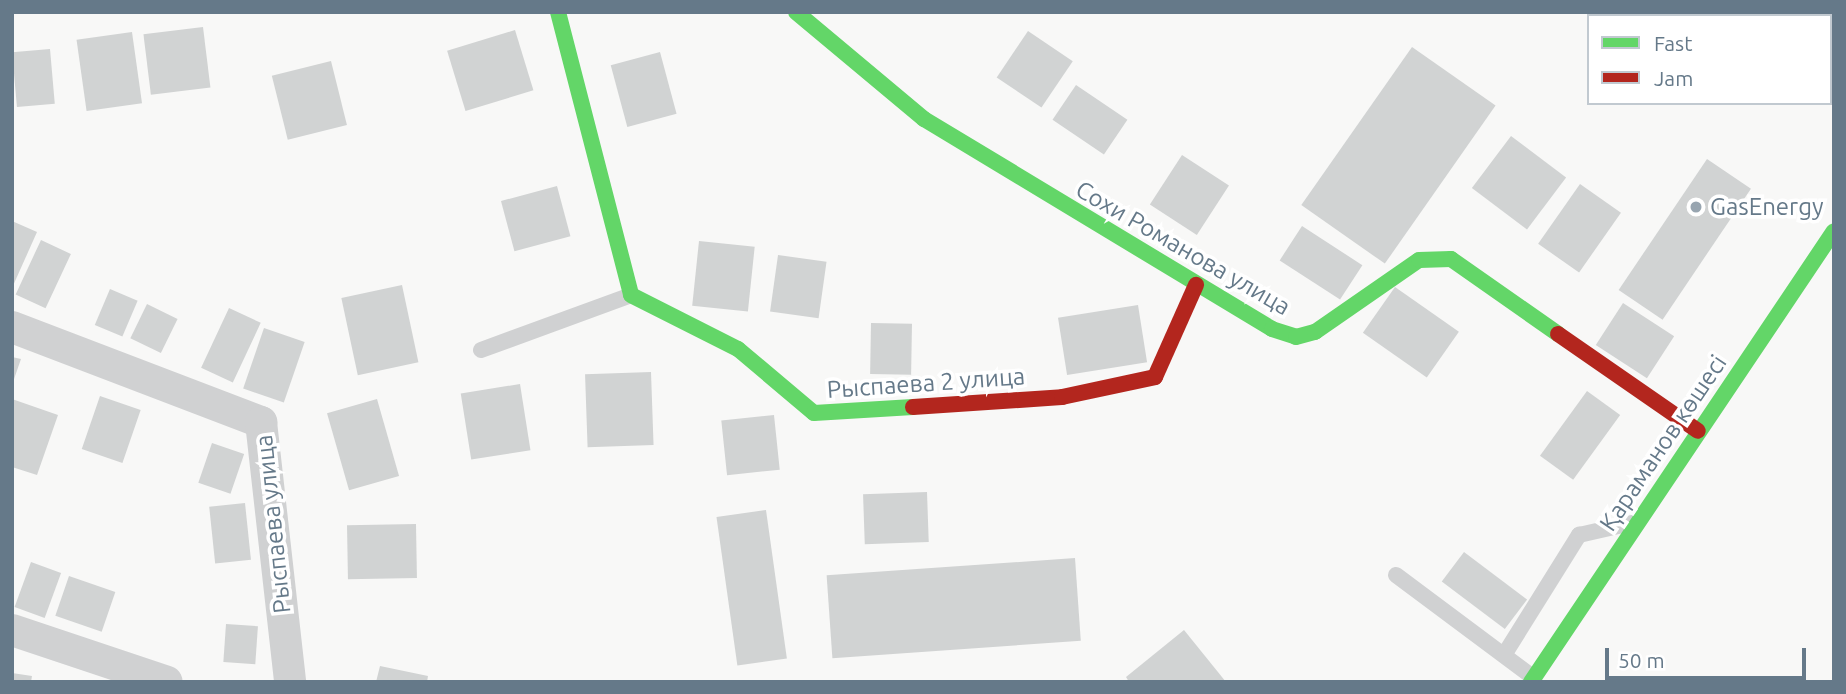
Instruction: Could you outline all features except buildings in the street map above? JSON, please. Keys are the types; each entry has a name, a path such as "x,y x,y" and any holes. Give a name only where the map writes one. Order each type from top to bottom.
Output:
{"street":[{"path":"558,12 631,295"},
{"name":"Сохи Романова улица","path":"796,12 924,119 1196,285 1296,337 1315,332 1373,286 1419,260 1451,259 1698,431"},
{"name":"Қараманов көшесі","path":"1532,680 1834,231"},
{"name":"Рыспаева 2 улица","path":"631,295 738,349 814,413 1062,397 1155,377 1196,285"},
{"name":"Рыспаева улица","path":"12,327 261,422 290,682"},
{"path":"12,630 167,682"}],"lane":[{"path":"481,351 631,295"},
{"path":"1504,656 1579,535 1638,521"},
{"path":"1396,575 1532,680"}],"traffic: fast":[{"path":"558,12 631,295 738,349 814,413 913,407"},
{"path":"796,12 924,119 1272,329 1296,337 1315,332 1419,260 1451,259 1558,334"},
{"path":"1531,682 1834,231"}],"traffic: jam":[{"path":"913,407 1062,397 1155,377 1196,285"},
{"path":"1558,334 1698,431"}],"place":[{"name":"GasEnergy","path":"1696,207"}]}
